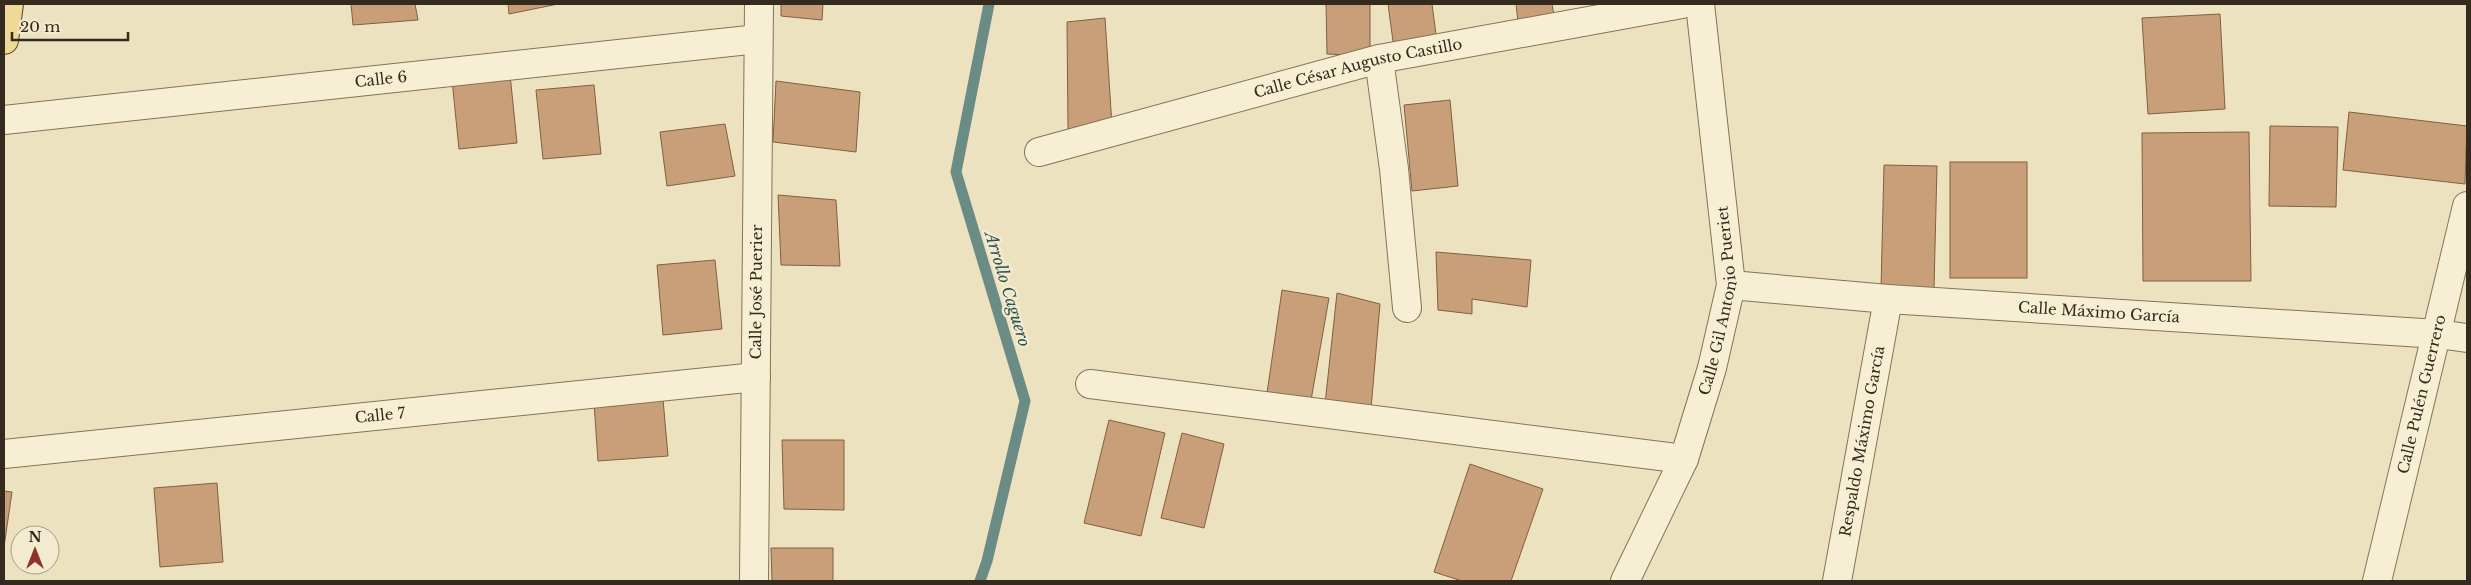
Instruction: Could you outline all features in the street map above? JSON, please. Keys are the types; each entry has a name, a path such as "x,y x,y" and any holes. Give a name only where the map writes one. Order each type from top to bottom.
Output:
{"main road":[{"path":"4,40 9,4"}],"street":[{"name":"Calle José Puerier","path":"754,581 758,39 760,4"},
{"name":"Calle César Augusto Castillo","path":"1039,152 1379,59 1682,4"},
{"name":"Calle Gil Antonio Pueriet","path":"1625,581 1684,459 1712,368 1730,285 1700,4"},
{"name":"Calle 6","path":"4,120 758,39"},
{"path":"1379,59 1394,169 1407,308"},
{"name":"Calle Pulén Guerrero","path":"2376,581 2438,334 2467,206"},
{"name":"Calle Máximo García","path":"1730,285 1888,300 2438,334 2467,338"},
{"name":"Respaldo Máximo García","path":"1838,581 1888,300"},
{"name":"Calle 7","path":"4,454 756,377"},
{"path":"1090,384 1684,459"}],"building":[{"path":"351,4 415,4 418,20 353,25"},
{"path":"508,4 558,4 509,14"},
{"path":"781,4 823,4 822,20 781,16"},
{"path":"1326,4 1370,4 1370,56 1327,54"},
{"path":"1388,4 1432,4 1437,42 1394,49"},
{"path":"1516,4 1552,4 1555,21 1518,22"},
{"path":"2220,14 2225,109 2148,114 2142,18"},
{"path":"1105,18 1112,126 1068,129 1067,22"},
{"path":"510,74 517,143 459,149 452,80"},
{"path":"776,81 860,92 856,152 773,142"},
{"path":"594,85 601,154 543,159 536,90"},
{"path":"1450,100 1458,186 1412,191 1404,105"},
{"path":"2349,112 2467,126 2465,184 2343,170"},
{"path":"725,124 735,176 667,186 660,132"},
{"path":"2270,126 2338,127 2336,207 2269,206"},
{"path":"2249,132 2251,281 2143,281 2142,133"},
{"path":"1950,162 2027,162 2027,278 1950,278"},
{"path":"1884,165 1937,166 1934,289 1881,288"},
{"path":"778,195 836,200 840,266 781,265"},
{"path":"1436,252 1531,260 1527,307 1472,299 1472,314 1438,310"},
{"path":"715,260 722,329 663,335 657,265"},
{"path":"1282,290 1329,298 1310,406 1266,400"},
{"path":"1337,293 1380,304 1371,409 1325,404"},
{"path":"663,399 668,456 598,461 594,403"},
{"path":"1109,420 1165,433 1141,536 1084,523"},
{"path":"1182,433 1224,444 1204,528 1161,518"},
{"path":"782,440 844,440 844,510 784,509"},
{"path":"1470,464 1543,489 1511,581 1462,581 1434,572"},
{"path":"217,483 223,562 160,567 154,488"},
{"path":"4,491 12,492 4,547"},
{"path":"771,548 833,548 833,581 772,581"}],"waterway":[{"name":"Arrollo Caguero","path":"980,581 987,561 1025,401 956,172 989,4"}]}
